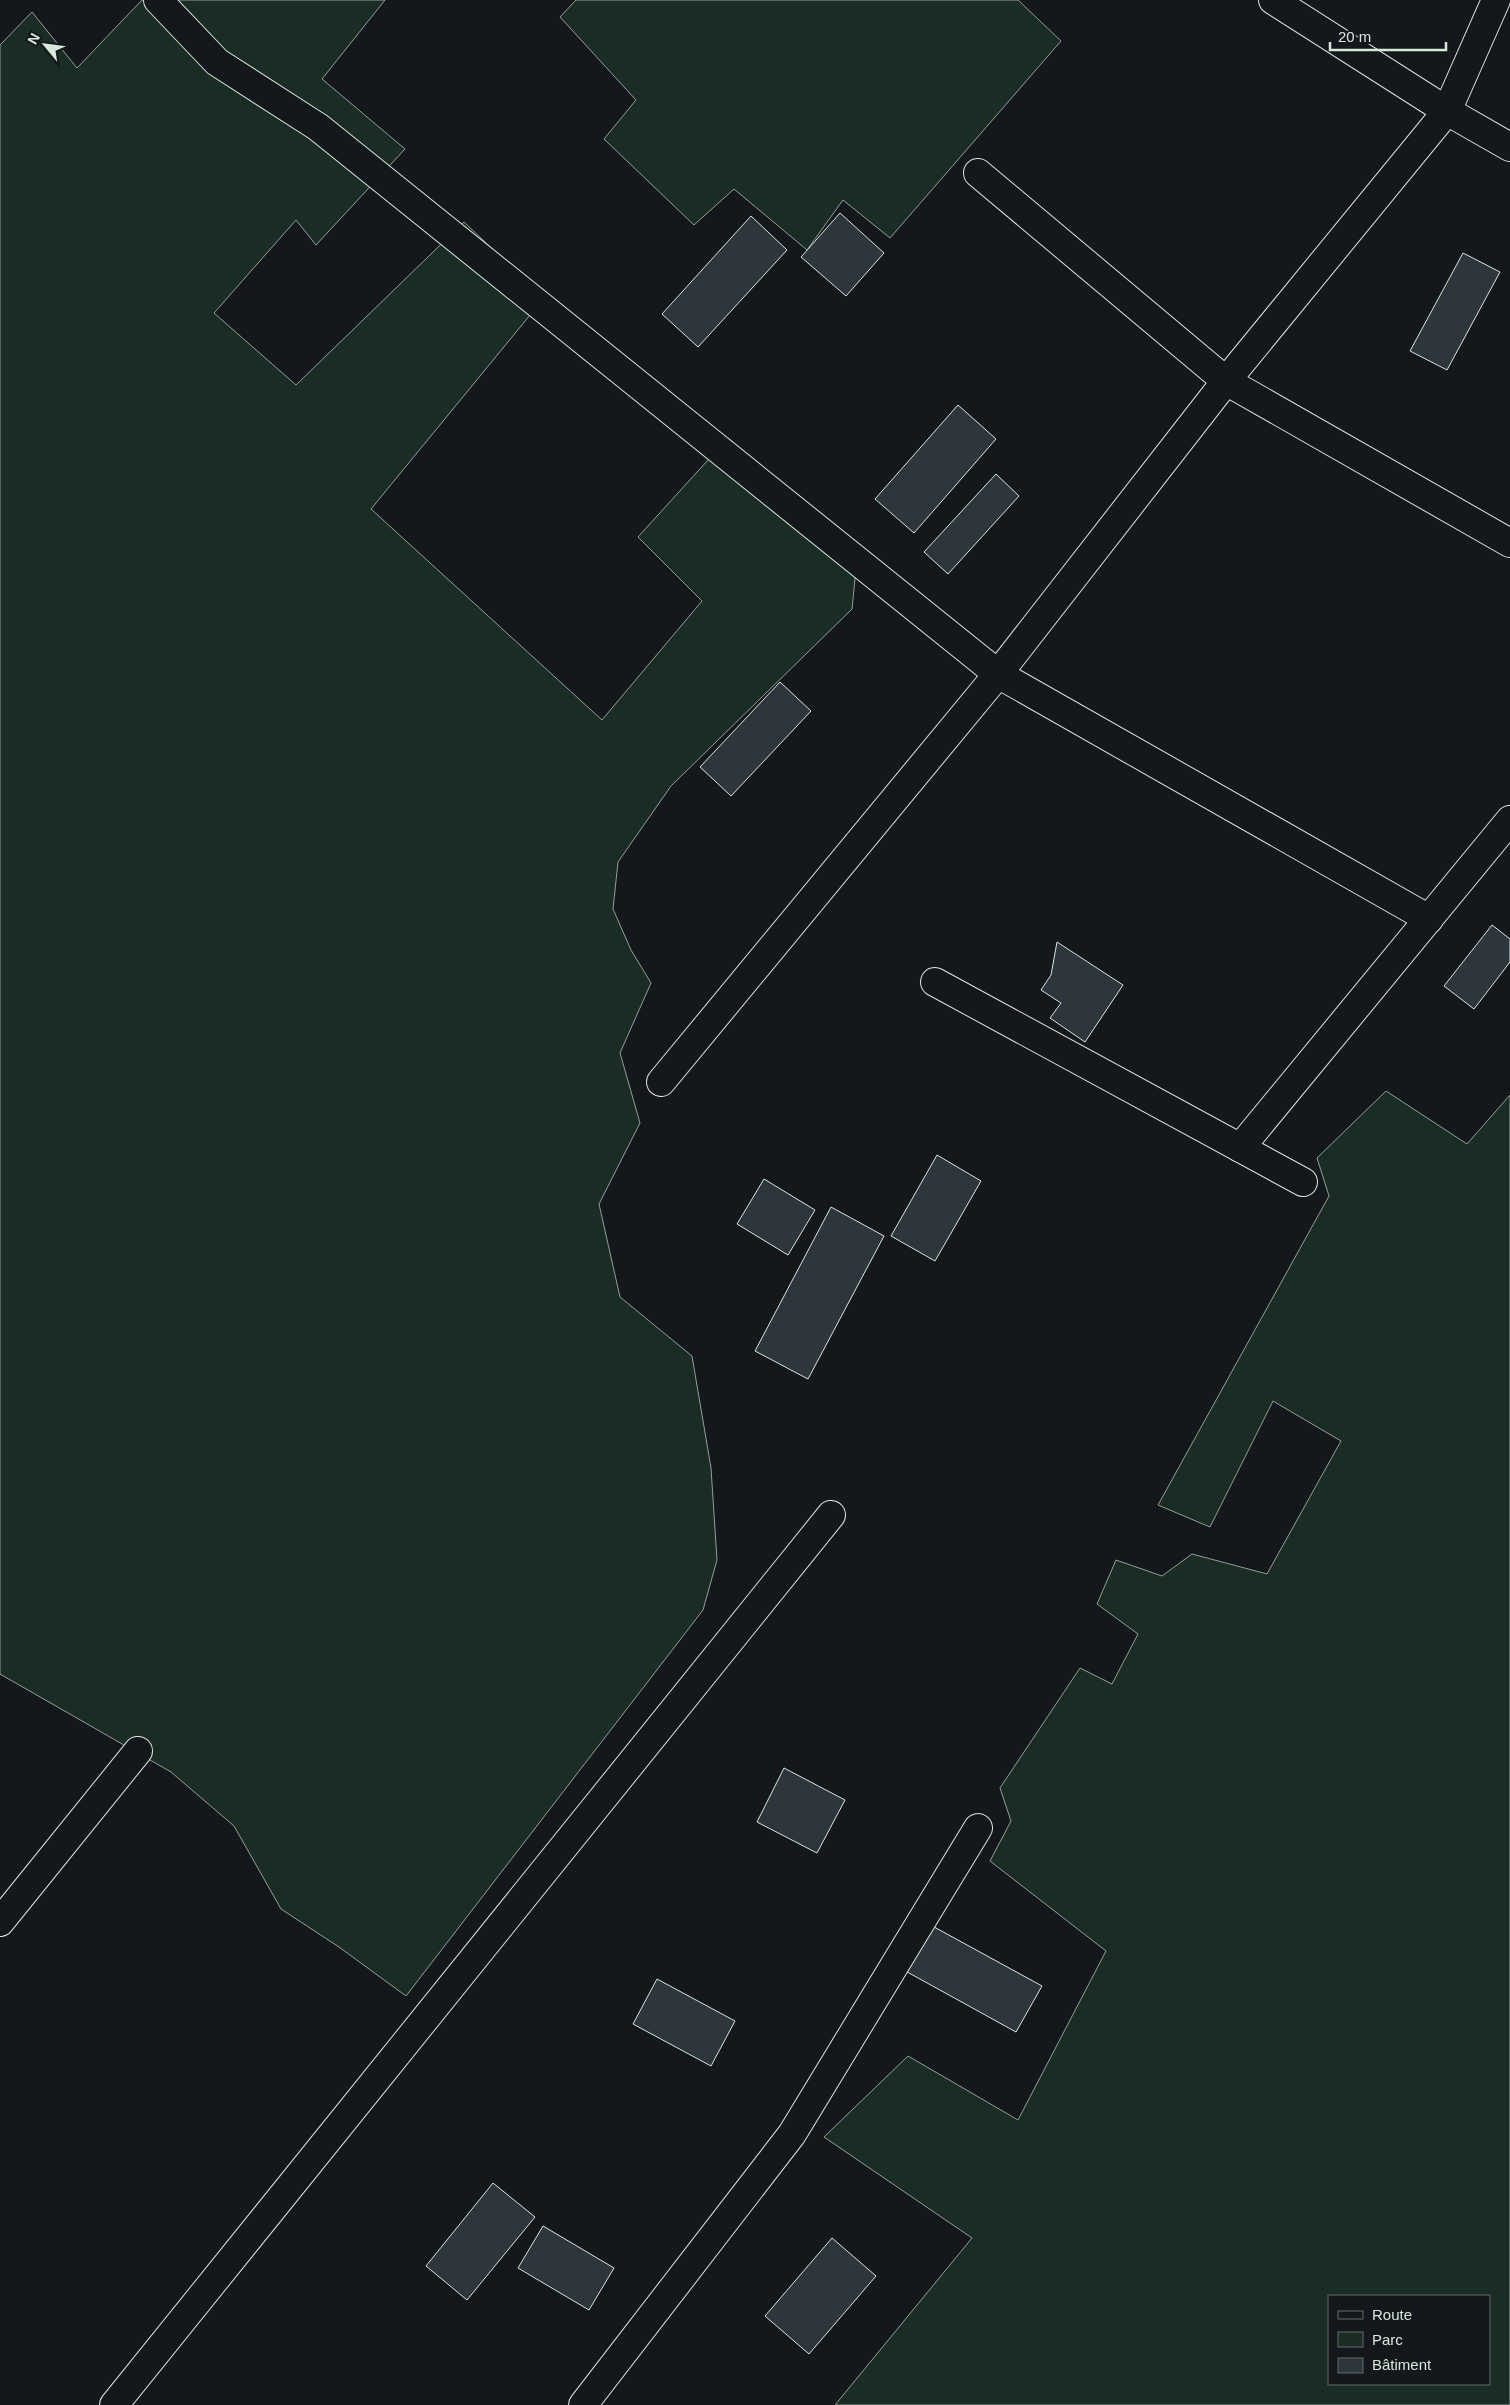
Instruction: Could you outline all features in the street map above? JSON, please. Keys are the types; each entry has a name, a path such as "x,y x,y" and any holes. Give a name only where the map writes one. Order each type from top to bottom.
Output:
{"street":[{"path":"158,0 217,62 318,127 998,674 1429,919"},
{"path":"1273,0 1447,111 1510,147"},
{"path":"661,1082 998,674 1226,381 1447,111 1496,0"},
{"path":"978,173 1226,381 1510,543"},
{"path":"1240,1148 1510,820"},
{"path":"935,982 1303,1182"},
{"path":"114,2405 831,1514"},
{"path":"0,1922 138,1750"},
{"path":"583,2405 792,2134 978,1828"}],"green space":[{"path":"142,0 385,0 322,79 405,149 316,245 296,220 214,313 296,385 464,222 544,298 371,509 602,720 702,601 638,537 728,438 858,549 852,609 671,786 618,862 613,909 631,950 651,983 620,1053 640,1123 599,1204 620,1297 692,1356 711,1468 717,1560 703,1610 406,1996 339,1947 281,1909 234,1826 171,1772 0,1674 0,45 32,12 77,68"},
{"path":"576,0 1018,0 1061,41 890,238 843,200 807,250 734,189 694,225 604,139 636,100 560,17"},
{"path":"1386,1091 1467,1144 1510,1095 1510,2405 835,2405 972,2238 824,2137 908,2056 1018,2120 1106,1951 990,1861 1011,1821 1000,1788 1080,1668 1112,1684 1138,1634 1097,1604 1116,1560 1162,1576 1192,1554 1267,1574 1341,1441 1273,1401 1210,1527 1158,1505 1329,1196 1317,1158"}],"building":[{"path":"840,213 884,253 846,296 801,257"},
{"path":"751,216 787,250 698,347 662,314"},
{"path":"1463,253 1500,272 1447,370 1410,351"},
{"path":"958,405 996,439 914,533 875,499"},
{"path":"996,474 1019,496 948,574 924,552"},
{"path":"780,682 811,711 731,796 700,767"},
{"path":"1492,925 1510,939 1510,962 1474,1009 1444,986"},
{"path":"1057,942 1123,985 1085,1042 1050,1018 1061,1003 1041,990 1051,975"},
{"path":"937,1155 981,1181 935,1261 891,1236"},
{"path":"764,1179 815,1210 788,1255 737,1224"},
{"path":"831,1207 884,1236 808,1379 755,1351"},
{"path":"784,1768 845,1800 817,1853 757,1822"},
{"path":"925,1922 1042,1986 1016,2032 900,1968"},
{"path":"657,1979 735,2021 711,2066 633,2024"},
{"path":"493,2183 535,2217 467,2300 426,2266"},
{"path":"543,2226 614,2268 589,2310 518,2268"},
{"path":"832,2238 876,2276 809,2354 765,2316"}]}
